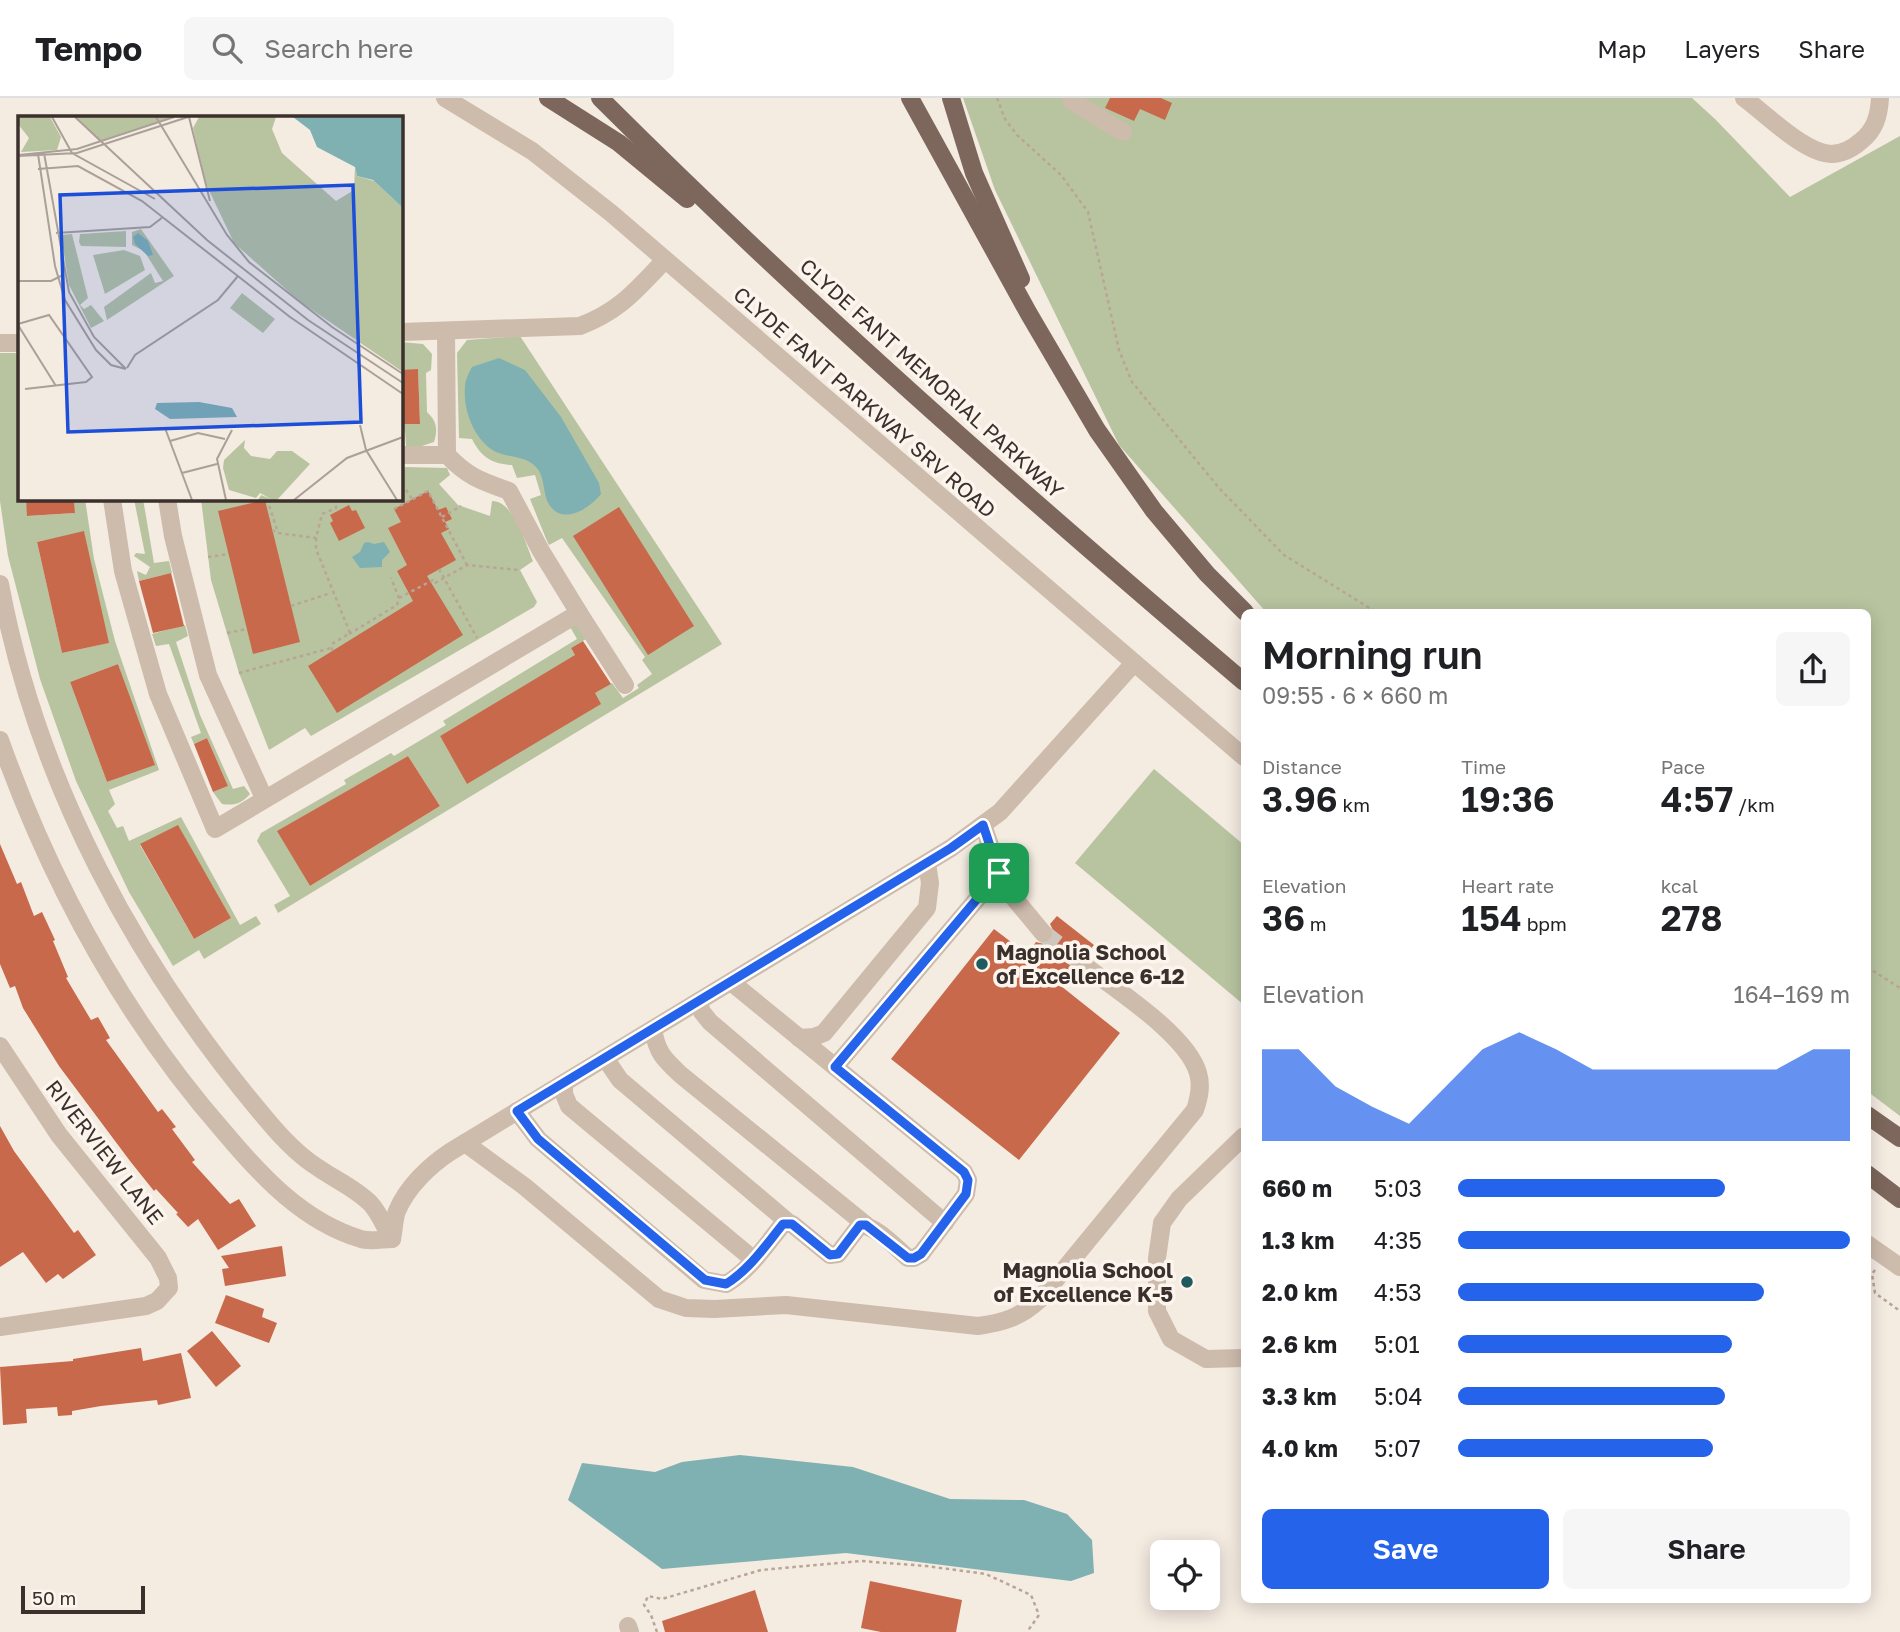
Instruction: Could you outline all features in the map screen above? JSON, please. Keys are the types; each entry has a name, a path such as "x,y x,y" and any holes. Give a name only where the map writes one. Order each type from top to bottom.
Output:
{"main road":[{"path":"548,98 619,143 711,218 752,246"},
{"name":"CLYDE FANT MEMORIAL PARKWAY","path":"600,98 752,246 944,423 1241,679"},
{"path":"910,98 1072,390 1103,439 1154,511 1207,574 1242,609"},
{"path":"951,98 974,173 1072,390"},
{"path":"1871,1118 1900,1138"},
{"path":"1871,1177 1900,1199"}],"street":[{"name":"CLYDE FANT PARKWAY SRV ROAD","path":"445,98 532,151 566,176 1241,754"},
{"path":"1072,98 1072,101 1123,132"},
{"path":"1744,98 1810,148 1832,154 1851,149 1870,134 1879,113 1880,98"},
{"path":"402,332 580,326 603,317 623,304 665,260"},
{"path":"446,331 447,455 464,472 509,491 541,551 625,685"},
{"path":"0,343 18,343"},
{"path":"402,455 447,455"},
{"path":"112,500 123,571 158,694 215,829 579,612"},
{"path":"167,500 173,536 208,674 264,798"},
{"path":"0,584 2,616 57,777 106,883 156,971 216,1058 278,1133 314,1165 371,1205 392,1239"},
{"path":"392,1239 397,1211 431,1165 927,863 1000,812 1134,663"},
{"path":"0,740 41,843 94,949 153,1043 203,1109 249,1162 295,1205 316,1219 363,1240 392,1239"},
{"path":"983,825 1004,886 1044,933"},
{"path":"799,1038 824,1033 927,908 930,883 927,863"},
{"path":"835,1067 999,873"},
{"path":"465,1143 524,1186 659,1299 670,1304 686,1308 715,1309 786,1305 978,1326 1002,1323 1027,1311 1039,1300 1195,1110 1199,1097 1198,1073 1177,1037 1080,962"},
{"path":"653,1029 656,1047 681,1075 908,1258 921,1254 966,1194 968,1180 964,1172 731,982"},
{"path":"698,1002 709,1022 945,1223"},
{"name":"RIVERVIEW LANE","path":"0,1046 59,1135 158,1258 168,1278 169,1287 157,1301 146,1306 0,1327"},
{"path":"605,1058 620,1080 830,1255 838,1254 860,1225 866,1225"},
{"path":"564,1083 564,1094 569,1106 754,1260"},
{"path":"517,1111 538,1139 705,1280 726,1284 754,1260 783,1224 788,1222"},
{"path":"1241,1139 1174,1207 1163,1223 1157,1258 1157,1311 1171,1339 1206,1359 1241,1358"},
{"path":"1871,1247 1900,1267"}],"path":[{"path":"997,98 1005,120 1017,135 1061,174 1088,212 1119,350 1132,382 1219,488 1284,555 1371,609"},
{"path":"402,484 412,500"},
{"path":"394,509 428,491 467,565"},
{"path":"270,500 278,533"},
{"path":"335,500 336,508 322,514 316,549 349,634"},
{"path":"442,517 461,506"},
{"path":"272,530 316,538"},
{"path":"208,557 228,554"},
{"path":"399,598 433,580 435,583 467,565 519,570"},
{"path":"439,569 477,638"},
{"path":"239,673 331,649 332,644 397,605 399,598 391,578"},
{"path":"291,606 332,592"},
{"path":"227,633 247,629"},
{"path":"1871,970 1900,988"},
{"path":"657,1632 644,1605 648,1597 662,1600 761,1570 861,1561 986,1574 1031,1595 1039,1615 1027,1632"}],"green space":[{"path":"963,98 1692,98 1790,197 1900,136 1900,1116 1871,1094 1871,609 1263,609 1119,445 995,190"},
{"path":"520,336 722,644 278,913 274,905 290,896 257,841 261,833 346,784 344,780 391,753 394,756 446,725 443,721 577,639 569,625 575,622 586,639 571,648 597,692 612,683 623,698 639,688 637,685 652,674 642,660 645,657 562,538 549,545 530,499 541,495 535,475 517,478 512,465 493,461 479,451 472,439 459,438 457,353 467,340","holes":["571,658 467,783 440,736","408,756 440,806 310,886 278,831"]},
{"path":"402,342 423,344 432,354 431,370 426,373 427,412 435,422 436,434 434,442 416,448 406,446 402,424 420,424 418,370 402,370"},
{"path":"0,353 18,353 18,500 26,500 28,516 75,513 74,500 85,500 94,559 115,641 159,770 109,790 115,804 108,811 117,828 123,826 129,841 181,817 240,925 256,916 261,924 204,959 199,950 173,966 129,892 76,781 40,679 8,556 0,501","holes":["84,532 108,643 62,653 37,542","118,664 154,765 107,782 70,682","178,826 231,918 194,939 140,845"]},
{"path":"405,467 447,468 450,475 439,484 458,505 490,516 492,501 506,508 518,524 533,561 520,570 537,602 534,607 311,736 305,728 269,750 239,673 211,580 201,500 402,500"},
{"path":"134,500 143,500 154,563 169,561 172,573 139,581 137,571 146,575 150,567 134,556 136,553 145,554"},
{"path":"185,625 188,636 176,642 200,715 233,789 244,786 250,794 244,800 231,805 222,804 213,792 228,786 207,738 194,744 191,737 201,733 169,644 156,646 152,634"},
{"path":"1154,769 1241,842 1241,1002 1075,863"}],"water":[{"path":"499,358 525,370 561,417 599,483 601,494 584,509 570,514 557,512 548,503 536,467 526,460 491,449 474,429 466,404 466,379 472,367"},
{"path":"368,542 384,542 390,552 382,560 382,567 360,568 352,557"},
{"path":"740,1455 853,1467 950,1499 1024,1500 1067,1514 1092,1540 1094,1573 1071,1581 846,1553 662,1569 568,1500 582,1463 655,1472 682,1462"}],"building":[{"path":"1110,98 1161,98 1172,103 1165,120 1140,109 1134,121 1105,108"},
{"path":"418,369 420,424 402,424 402,370"},
{"path":"428,491 438,510 446,507 452,519 445,522 449,529 441,533 456,560 427,576 463,635 337,713 308,666 413,601 397,571 407,565 388,528 401,522 394,509"},
{"path":"26,500 74,500 75,513 27,516"},
{"path":"265,500 300,642 253,654 218,511"},
{"path":"349,505 352,511 356,510 365,528 339,541 330,523 333,521 330,515"},
{"path":"619,507 694,626 648,655 573,536"},
{"path":"84,531 109,643 62,653 37,542"},
{"path":"171,573 184,626 153,633 139,581"},
{"path":"583,641 611,684 595,693 601,704 467,784 440,736 575,655 571,648"},
{"path":"118,664 155,765 107,782 70,682"},
{"path":"207,738 228,786 213,792 194,744"},
{"path":"408,756 440,806 310,886 277,831"},
{"path":"178,825 231,918 194,939 140,844"},
{"path":"0,844 17,884 21,882 34,916 42,912 55,940 53,941 68,977 66,978 91,1020 98,1017 110,1038 106,1040 158,1112 162,1109 176,1127 172,1129 195,1160 192,1162 230,1204 239,1199 256,1226 218,1250 198,1219 188,1227 130,1161 59,1066 23,1008 15,986 10,988 0,964"},
{"path":"1057,916 1094,945 1087,953 1081,951 1071,955 1069,961 1073,971 1061,986 1120,1033 1019,1160 891,1059 994,929 1027,954 1036,942 1044,944 1051,941 1054,932 1050,924"},
{"path":"0,1126 14,1151 74,1233 78,1230 96,1255 63,1279 58,1274 46,1283 23,1252 0,1267"},
{"path":"282,1246 286,1276 225,1286 222,1269 229,1268 221,1256"},
{"path":"226,1295 264,1309 262,1317 277,1323 269,1343 215,1323"},
{"path":"212,1331 241,1366 216,1387 187,1351"},
{"path":"141,1348 143,1361 181,1353 191,1398 158,1405 157,1400 101,1406 72,1411 72,1415 58,1416 57,1407 26,1409 27,1423 3,1425 0,1367 73,1361"},
{"path":"870,1581 962,1600 956,1632 881,1632 861,1628"},
{"path":"755,1590 768,1632 665,1632 662,1621"}],"tunnel":[{"path":"1043,933 1080,962"}],"place":[{"name":"Magnolia School of Excellence 6-12","path":"982,964"},
{"name":"Magnolia School of Excellence K-5","path":"1187,1282"}],"route":[{"path":"983,825 999,873 835,1067 964,1172 968,1180 966,1194 921,1254 914,1258 908,1258 866,1225 860,1225 838,1254 830,1255 788,1222 783,1224 754,1260 735,1278 726,1284 705,1280 538,1139 521,1119 517,1111 951,848 983,825"}]}
